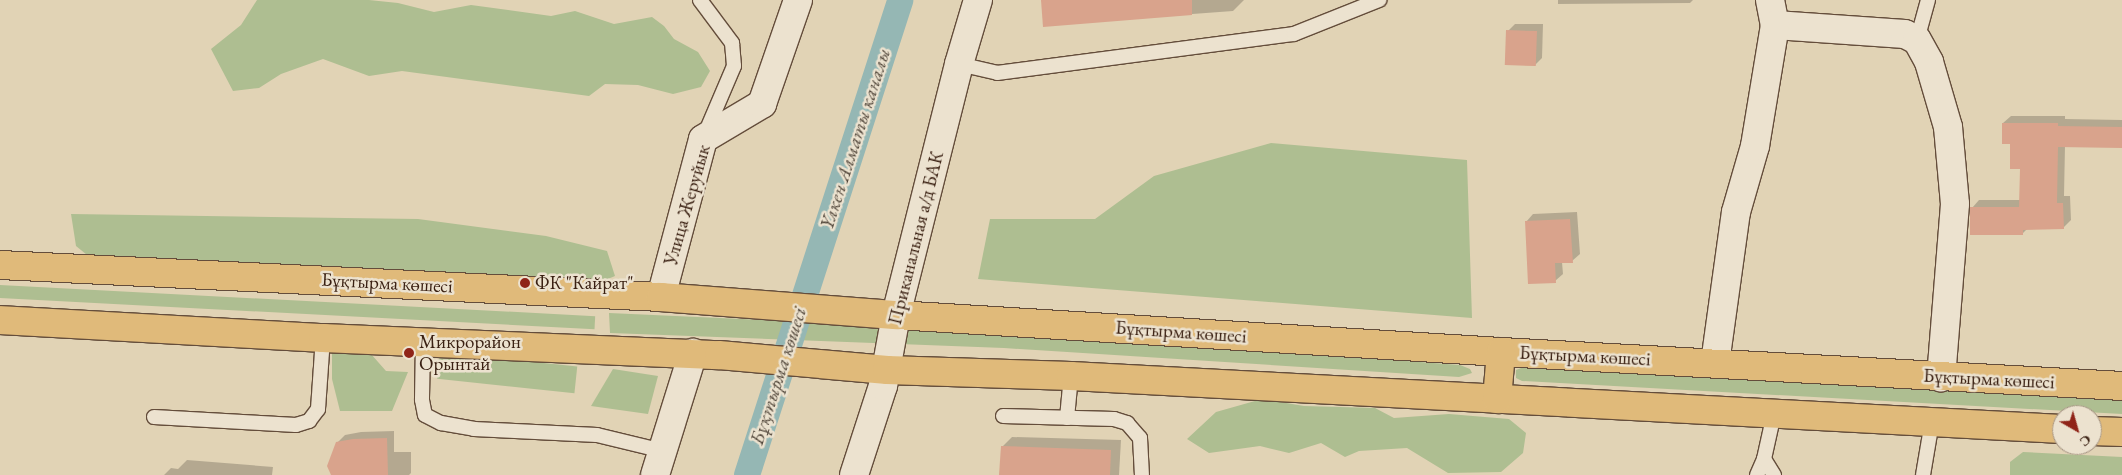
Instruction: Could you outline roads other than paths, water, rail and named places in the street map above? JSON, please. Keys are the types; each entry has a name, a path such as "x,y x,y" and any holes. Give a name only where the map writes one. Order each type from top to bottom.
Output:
{"main road":[{"name":"Бұқтырма көшесі","path":"0,265 661,297 896,315 1501,352 2122,386"},
{"path":"0,320 323,338 706,354 887,370 1071,376 2052,428"},
{"path":"1497,399 1501,352"},
{"path":"2102,431 2122,432"}],"street":[{"name":"Улица Жеруйык","path":"661,297 703,139 762,104 798,0"},
{"name":"Приканальная а/д БАК","path":"854,475 887,370 896,315 959,64 978,0"},
{"path":"1716,363 1736,212 1755,146 1773,13 1905,34 1916,40 1929,62 1948,127 1955,204 1941,377"},
{"path":"659,463 706,354"}],"lane":[{"path":"700,0 732,43 734,66 703,139"},
{"path":"959,64 997,73 1294,34 1379,0"},
{"path":"1916,40 1928,0"},
{"path":"154,418 296,425 309,421 318,409 323,338"},
{"path":"423,341 422,400 425,415 441,423 474,429 597,435 659,463"},
{"path":"1068,418 1071,376"},
{"path":"1757,475 1764,459 1774,414"},
{"path":"1004,416 1114,419 1127,423 1140,438 1142,475"},
{"path":"1923,475 1932,422"},
{"path":"1764,459 1774,475"}],"waterway":[{"name":"Үлкен Алматы каналы","path":"747,475 900,0"}],"place":[{"name":"ФК \"Кайрат\"","path":"525,283"},
{"name":"Микрорайон Орынтай","path":"409,353"}]}
